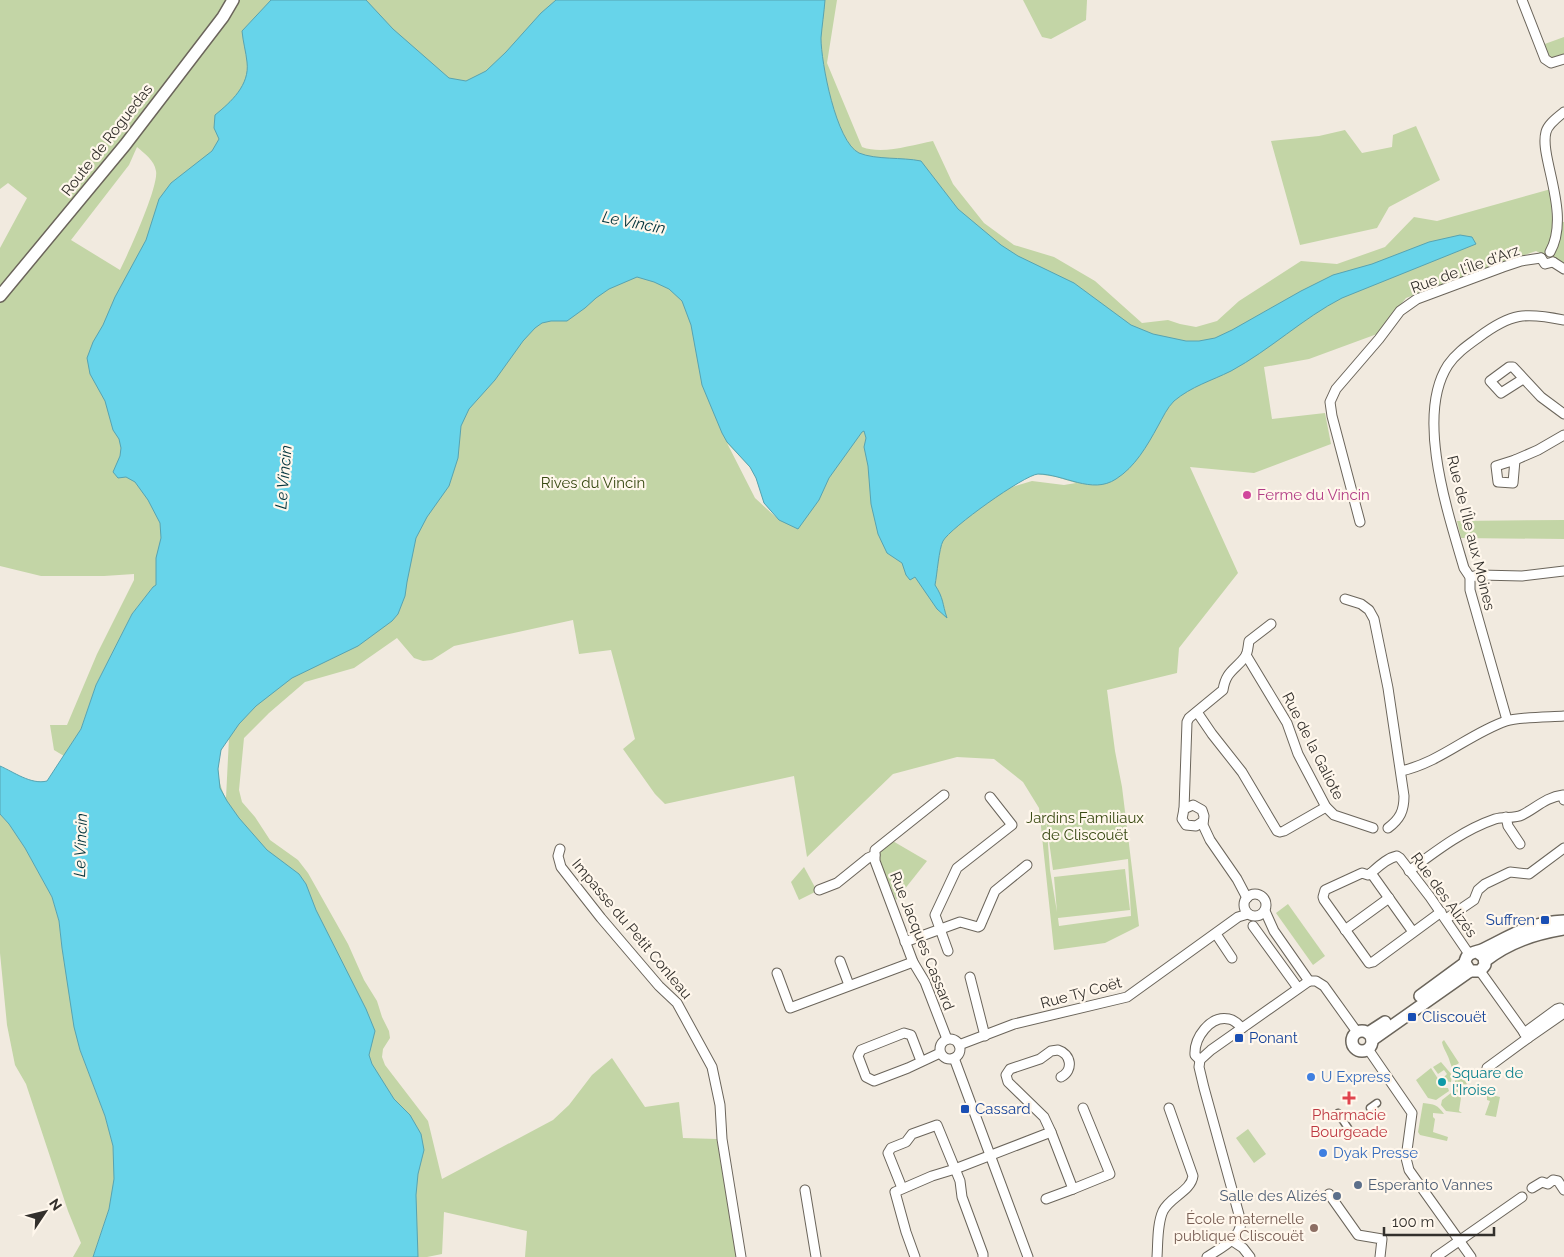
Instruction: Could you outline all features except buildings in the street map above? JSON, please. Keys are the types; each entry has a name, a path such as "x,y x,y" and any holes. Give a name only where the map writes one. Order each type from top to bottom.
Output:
{"street":[{"name":"Route de Roguedas","path":"0,296 125,145 223,17 233,0"},
{"path":"1522,0 1545,60 1551,63 1564,59"},
{"path":"1550,252 1554,245 1560,198 1547,154 1546,136 1548,128 1564,112"},
{"path":"1550,252 1544,252 1541,258 1545,264 1553,262 1564,269"},
{"path":"1550,252 1554,259 1553,262"},
{"name":"Rue de l'Île d'Arz","path":"1360,522 1332,416 1330,402 1336,388 1379,340 1400,311 1417,299 1503,267 1541,258"},
{"name":"Rue de l'Île aux Moines","path":"1508,720 1470,590 1470,577 1464,568 1453,531 1436,451 1433,428 1434,412 1442,379 1448,364 1460,351 1506,319 1524,315 1564,320"},
{"path":"1523,379 1541,397 1564,414"},
{"path":"1515,460 1538,450 1564,435"},
{"path":"1470,577 1480,575 1522,576 1564,572"},
{"path":"1345,599 1361,604 1374,619 1388,688 1404,796 1399,818 1388,828"},
{"path":"1210,840 1193,827 1186,825 1182,819 1185,790 1187,722 1189,718 1223,690 1228,673 1246,655 1249,641 1271,624"},
{"name":"Rue de la Galiote","path":"1246,655 1287,723 1298,754 1326,807 1334,815 1373,828"},
{"path":"1197,712 1242,772 1277,831 1284,831 1326,807"},
{"path":"1401,772 1418,767 1508,720 1564,716"},
{"path":"1185,790 1188,801 1202,810 1204,816 1202,822 1210,840 1250,896"},
{"path":"819,890 837,883 868,858 875,855 877,848 944,795"},
{"path":"948,951 935,915 957,868 1012,825 990,797"},
{"path":"1409,871 1458,836 1495,819 1520,817 1546,800 1564,797"},
{"path":"1184,809 1193,805"},
{"path":"1506,817 1508,826 1520,844"},
{"path":"1193,827 1202,822"},
{"path":"1413,932 1371,873 1368,875 1362,873 1328,887 1324,891 1324,900 1369,963 1413,932 1474,900 1478,890 1485,884 1510,872 1528,874 1564,848"},
{"name":"Impasse du Petit Conleau","path":"560,849 558,856 561,867 607,926 659,986 677,1003 712,1067 720,1105 722,1139 741,1257"},
{"name":"Rue Jacques Cassard","path":"875,855 905,942 913,962 925,982 947,1039"},
{"name":"Rue des Alizés","path":"1371,873 1376,867 1395,856 1400,858 1444,916 1526,1035"},
{"path":"905,942 960,922 980,926 995,891 1026,865"},
{"path":"1250,896 1260,894 1265,898 1267,905 1257,914"},
{"path":"1250,896 1244,908 1257,914 1274,931 1309,981"},
{"path":"1345,930 1389,898"},
{"name":"Rue Ty Coët","path":"959,1045 1014,1024 1127,997 1238,917 1257,914"},
{"path":"1366,1038 1518,931 1541,924 1564,921"},
{"path":"1253,926 1298,988"},
{"path":"1474,962 1520,939 1564,928"},
{"path":"1216,934 1232,958"},
{"path":"840,960 849,985"},
{"path":"777,973 790,1008 913,962"},
{"path":"970,977 985,1036"},
{"path":"1207,1257 1237,1234 1241,1222 1204,1088 1199,1067 1200,1060 1205,1054 1298,988 1309,981 1316,980 1324,986 1366,1038 1412,1113 1406,1158 1409,1170 1471,1257"},
{"path":"1487,1068 1557,1009 1560,1008 1564,1012"},
{"path":"1200,1060 1195,1055 1195,1046 1207,1027 1218,1020 1232,1019 1242,1028"},
{"path":"921,1061 910,1035 904,1032 861,1050 858,1056 866,1077 874,1081 940,1053"},
{"path":"947,1039 954,1040 959,1045 959,1053 954,1058 948,1059 940,1053 940,1044 947,1039"},
{"path":"1061,1077 1068,1072 1070,1064 1067,1055 1058,1050 1051,1051 1040,1059 1010,1069 1006,1075 1008,1082 1044,1117 1073,1189"},
{"path":"954,1058 1028,1257"},
{"path":"1370,1108 1377,1103"},
{"path":"1046,1199 1110,1174 1083,1108"},
{"path":"1157,1257 1161,1219 1164,1210 1168,1203 1192,1183 1193,1176 1169,1108"},
{"path":"1338,1113 1348,1128"},
{"path":"902,1188 888,1153 889,1150 906,1142 912,1134 935,1125 939,1127 960,1182 962,1197 983,1257"},
{"path":"915,1257 896,1192 932,1176 1051,1132"},
{"path":"1532,1188 1542,1182 1548,1184 1553,1180 1558,1182 1564,1190"},
{"path":"805,1190 816,1257"},
{"path":"1329,1194 1358,1235 1382,1239 1380,1257"},
{"path":"1436,1257 1522,1198"},
{"path":"1231,1240 1243,1248 1250,1257"}],"green space":[{"path":"0,0 753,0 189,572 153,587 132,614 96,685 81,729 64,756 54,750 50,725 67,725 97,654 134,580 134,574 41,576 0,566 0,248 27,198 8,183 0,189","holes":["137,147 153,164 156,171 156,179 142,220 120,270 71,240 129,165"]},
{"path":"788,0 837,0 827,63 862,147 888,150 933,141 953,184 984,223 1014,245 1054,257 1095,281 1142,323 1168,320 1196,327 1217,321 1239,301 1301,261 1337,264 1385,247 1414,217 1437,221 1551,189 1552,221 1564,222 1564,265 1536,251 1406,298 1377,334 1309,359 1264,367 1272,419 1325,413 1331,444 1254,473 1190,467 1238,573 1179,648 1177,673 1107,690 1122,787 1139,926 1105,943 1054,950 1039,808 1023,782 994,759 957,757 893,774 807,857 794,776 665,804 655,794 623,749 635,739 611,650 579,654 573,620 454,646 432,660 423,661 414,658 397,638 354,668 305,682 269,713 244,738 239,790 242,802 255,817 270,840 298,860 308,873 348,944 364,980 377,1001 389,1031 390,1038 383,1049 382,1057 385,1065 428,1121 442,1179 553,1120 569,1105 592,1075 612,1058 645,1107 679,1102 683,1138 717,1139 736,1257 525,1257 527,1231 444,1212 442,1254 427,1257 280,1257 293,1234 292,1197 179,1025 149,962 146,894 149,803 176,755 232,686 276,647 283,629 309,591 382,363 412,304 439,290 485,299 512,307 543,304 591,285 620,267 638,262 735,257 756,278 777,304 825,325 854,363 868,388 884,408 908,425 934,435 955,434 973,447 1016,439 1032,429 1045,429 1062,444 1081,456 1105,446 1147,410 1164,405 1165,402 1192,382 1226,360 1233,369 1249,351 1306,316 1307,306 1284,306 1260,322 1210,345 1197,342 1186,346 1162,345 1137,336 1133,356 1133,383 1127,395 1113,407 1099,410 1081,403 1074,387 1052,371 1005,381 973,397 929,394 901,378 867,328 852,300 821,280 783,246 767,225 758,203 765,175 788,124 792,70","holes":["727,443 750,467 756,478 764,503 779,520 755,498","1037,474 1076,483 1064,485 1032,481 1012,487 1024,479","229,738 226,798 220,783 218,767 224,744","1046,819 1053,870 1128,859 1131,916 1059,926 1058,918 1130,910 1125,869 1054,877 1057,912 1050,870"]},
{"path":"1023,0 1087,0 1086,20 1051,39 1042,37"},
{"path":"1564,37 1564,56 1556,59 1547,55 1542,45"},
{"path":"1416,126 1440,180 1389,207 1377,228 1300,245 1271,141 1319,136 1345,130 1362,153 1392,147 1393,135"},
{"path":"1564,520 1564,539 1461,538 1457,521"},
{"path":"0,814 25,848 52,897 59,921 80,1050 105,1116 113,1146 115,1179 109,1209 93,1257 73,1257 81,1243 68,1211 26,1084 15,1065 7,1025 0,953"},
{"path":"891,840 927,861 896,900 877,855"},
{"path":"804,867 817,891 799,900 791,882"},
{"path":"1288,904 1325,956 1313,965 1276,913"},
{"path":"1444,1040 1459,1063 1455,1066 1467,1084 1462,1085 1455,1082 1456,1075 1443,1046 1442,1042"},
{"path":"1441,1062 1452,1075 1451,1082 1444,1081 1444,1077 1447,1074 1444,1070 1438,1074 1433,1067"},
{"path":"1431,1068 1444,1088 1448,1088 1449,1091 1436,1100 1428,1098 1416,1080"},
{"path":"1456,1089 1462,1091 1459,1111 1462,1113 1446,1111 1441,1105 1442,1100"},
{"path":"1487,1094 1500,1097 1496,1117 1485,1115 1490,1101 1487,1100"},
{"path":"1423,1103 1435,1106 1444,1114 1433,1113 1435,1119 1433,1132 1448,1137 1447,1141 1420,1135 1418,1132"},
{"path":"1248,1129 1266,1154 1254,1163 1236,1138"}],"water":[{"name":"Le Vincin","path":"271,0 366,0 393,29 449,78 466,81 486,71 541,13 556,0 825,0 821,38 827,82 843,134 851,146 859,153 866,155 921,161 958,209 1001,245 1018,256 1074,283 1131,325 1153,334 1186,341 1215,338 1333,275 1372,264 1429,242 1460,235 1472,237 1476,244 1342,298 1245,363 1181,396 1167,410 1140,456 1116,479 1097,485 1038,474 1018,483 988,503 959,525 943,541 935,585 947,618 937,609 915,577 910,580 902,563 887,553 878,534 871,504 868,466 864,447 866,438 864,431 829,478 819,500 798,529 779,520 764,503 756,478 750,467 727,442 722,433 702,385 691,325 682,301 669,289 637,277 609,289 567,321 551,321 542,323 535,328 523,341 495,380 469,409 461,426 458,458 449,486 427,517 416,538 405,596 398,614 392,621 358,646 292,678 256,706 239,724 221,750 218,769 220,788 239,818 267,850 299,874 306,884 316,910 366,1009 375,1031 369,1055 372,1064 394,1099 410,1115 421,1134 424,1150 418,1174 416,1195 418,1257 93,1257 109,1209 114,1179 113,1146 105,1116 80,1050 74,1027 59,921 52,897 25,848 0,814 0,766 29,780 47,781 81,729 96,685 132,614 156,585 156,558 161,538 160,523 148,500 135,482 126,477 118,478 113,472 120,456 119,439 113,430 105,401 90,374 87,358 115,297 146,240 159,199 171,183 212,151 219,139 214,128 215,115 233,99 246,78 247,62 242,31"}],"place":[{"name":"Ferme du Vincin","path":"1247,495"},
{"name":"Suffren","path":"1545,920"},
{"name":"Cliscouët","path":"1412,1017"},
{"name":"Ponant","path":"1239,1038"},
{"name":"U Express","path":"1311,1077"},
{"name":"Square de l'Iroise","path":"1442,1082"},
{"name":"Pharmacie Bourgeade","path":"1349,1098"},
{"name":"Cassard","path":"965,1109"},
{"name":"Dyak Presse","path":"1323,1153"},
{"name":"Esperanto Vannes","path":"1358,1185"},
{"name":"Salle des Alizés","path":"1337,1196"},
{"name":"École maternelle publique Cliscouët","path":"1314,1228"}],"park label":[{"name":"Rives du Vincin","path":"593,483"},
{"name":"Jardins Familiaux de Cliscouët","path":"1085,826"}]}
